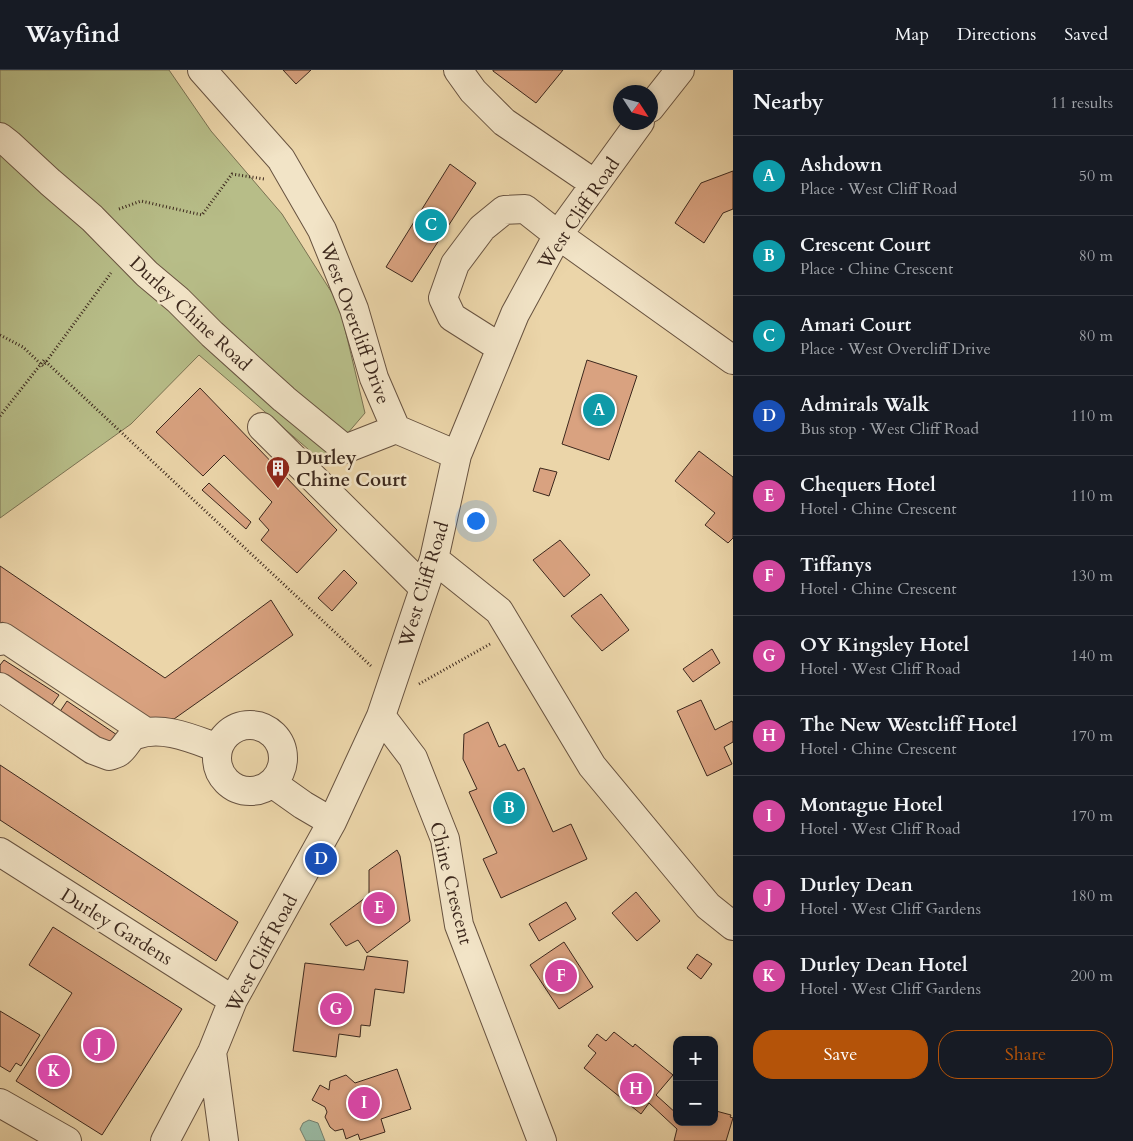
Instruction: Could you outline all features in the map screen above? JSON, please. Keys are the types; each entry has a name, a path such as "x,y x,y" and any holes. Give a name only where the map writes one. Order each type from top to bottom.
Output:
{"street":[{"name":"West Overcliff Drive","path":"202,70 281,158 322,230 354,309 374,378 396,429 457,455"},
{"path":"458,70 473,90 504,122 595,184"},
{"path":"658,98 680,70"},
{"name":"West Cliff Road","path":"165,1141 212,1052 233,1000 332,822 381,716 403,687 424,588 434,559 457,455 515,314 558,235 634,130"},
{"name":"Durley Chine Road","path":"0,137 92,218 147,274 178,300 269,386 345,449 396,429"},
{"path":"501,348 452,317 443,298 455,264 482,228 504,210 525,209 558,235 733,360"},
{"path":"262,427 424,588"},
{"path":"434,559 499,611 592,766 708,906 733,926"},
{"path":"0,641 3,637 146,732"},
{"path":"0,687 93,750 109,756 119,752 133,736 152,731 186,737 218,748"},
{"name":"Chine Crescent","path":"381,716 413,758 445,839 459,925 542,1141"},
{"path":"251,725 260,726 274,736 279,743 283,760 282,768 272,783 265,788 248,791 240,790 225,781 220,774 217,757 218,748 227,734 234,729 251,725"},
{"path":"272,783 303,805 332,822"},
{"name":"Durley Gardens","path":"0,852 233,1000"},
{"name":"West Cliff Road","path":"212,1052 224,1141"},
{"path":"0,1103 67,1141"}],"path":[{"path":"92,218 141,201 202,215 232,174 295,184"},
{"path":"46,362 126,252"},
{"path":"0,335 23,347 40,364"},
{"path":"0,416 44,360 403,687 420,682 512,632"}],"shaded area":[{"path":"0,70 169,70 211,131 282,214 339,304 365,413 323,462 199,355 131,424 0,518"},
{"path":"309,1120 318,1123 325,1141 306,1141 300,1129 303,1123"}],"building":[{"path":"283,70 311,70 296,84"},
{"path":"493,70 563,70 536,103"},
{"path":"450,164 476,183 412,282 386,267"},
{"path":"733,171 733,209 723,213 704,243 675,223 701,183"},
{"path":"587,360 637,376 609,460 562,444"},
{"name":"Durley Chine Court","path":"200,388 337,530 297,573 261,540 269,530 259,519 272,502 224,455 203,476 156,432"},
{"path":"699,451 733,477 733,538 728,543 705,525 715,513 675,481"},
{"path":"540,468 557,472 549,496 533,491"},
{"path":"209,483 251,522 246,529 202,490"},
{"path":"560,540 590,575 564,597 533,560"},
{"path":"0,566 165,678 271,600 293,635 174,719 142,717 2,622 0,624"},
{"path":"344,570 357,583 332,611 318,598"},
{"path":"601,594 629,630 602,651 571,616"},
{"path":"712,649 720,663 693,682 683,669"},
{"path":"4,660 59,695 50,708 0,674 0,665"},
{"path":"701,700 715,730 732,721 733,723 733,742 724,747 732,764 707,776 677,711"},
{"path":"67,701 120,737 110,750 59,713"},
{"path":"488,722 499,747 505,744 518,771 524,768 553,832 571,824 587,859 501,898 483,859 497,853 469,792 477,789 463,759 464,734"},
{"path":"0,765 238,922 216,961 0,820"},
{"path":"397,850 400,856 410,921 367,953 358,940 346,946 330,924 369,895 369,870"},
{"path":"636,892 660,921 637,941 612,913"},
{"path":"566,902 576,919 539,941 529,924"},
{"path":"53,927 182,1009 102,1135 16,1081 72,993 29,965"},
{"path":"564,942 593,987 559,1009 530,965"},
{"path":"697,954 712,964 701,979 687,968"},
{"path":"367,956 408,961 404,993 375,989 370,1026 361,1025 360,1037 339,1034 336,1057 293,1051 305,963 364,970"},
{"path":"0,1011 40,1035 21,1066 16,1063 10,1072 0,1066"},
{"path":"614,1032 633,1047 635,1044 673,1075 656,1095 673,1110 673,1125 649,1103 641,1114 584,1068 596,1053 588,1046 597,1034 606,1041"},
{"path":"397,1069 411,1109 381,1119 385,1132 360,1140 358,1134 346,1139 343,1129 335,1131 330,1127 325,1117 327,1112 325,1107 312,1100 320,1085 329,1090 330,1081 346,1075 355,1083"},
{"path":"718,1112 731,1115 730,1117 733,1118 726,1141 674,1141 677,1129 674,1126 718,1126"}],"place":[{"name":"Amari Court","path":"431,225"},
{"name":"Ashdown","path":"599,410"},
{"name":"Durley Chine Court","path":"278,489"},
{"name":"Crescent Court","path":"509,808"},
{"name":"Admirals Walk","path":"321,859"},
{"name":"Chequers Hotel","path":"379,908"},
{"name":"Tiffanys","path":"561,976"},
{"name":"OY Kingsley Hotel","path":"336,1009"},
{"name":"Durley Dean","path":"99,1045"},
{"name":"Durley Dean Hotel","path":"54,1071"},
{"name":"The New Westcliff Hotel","path":"636,1089"},
{"name":"Montague Hotel","path":"364,1103"}]}
